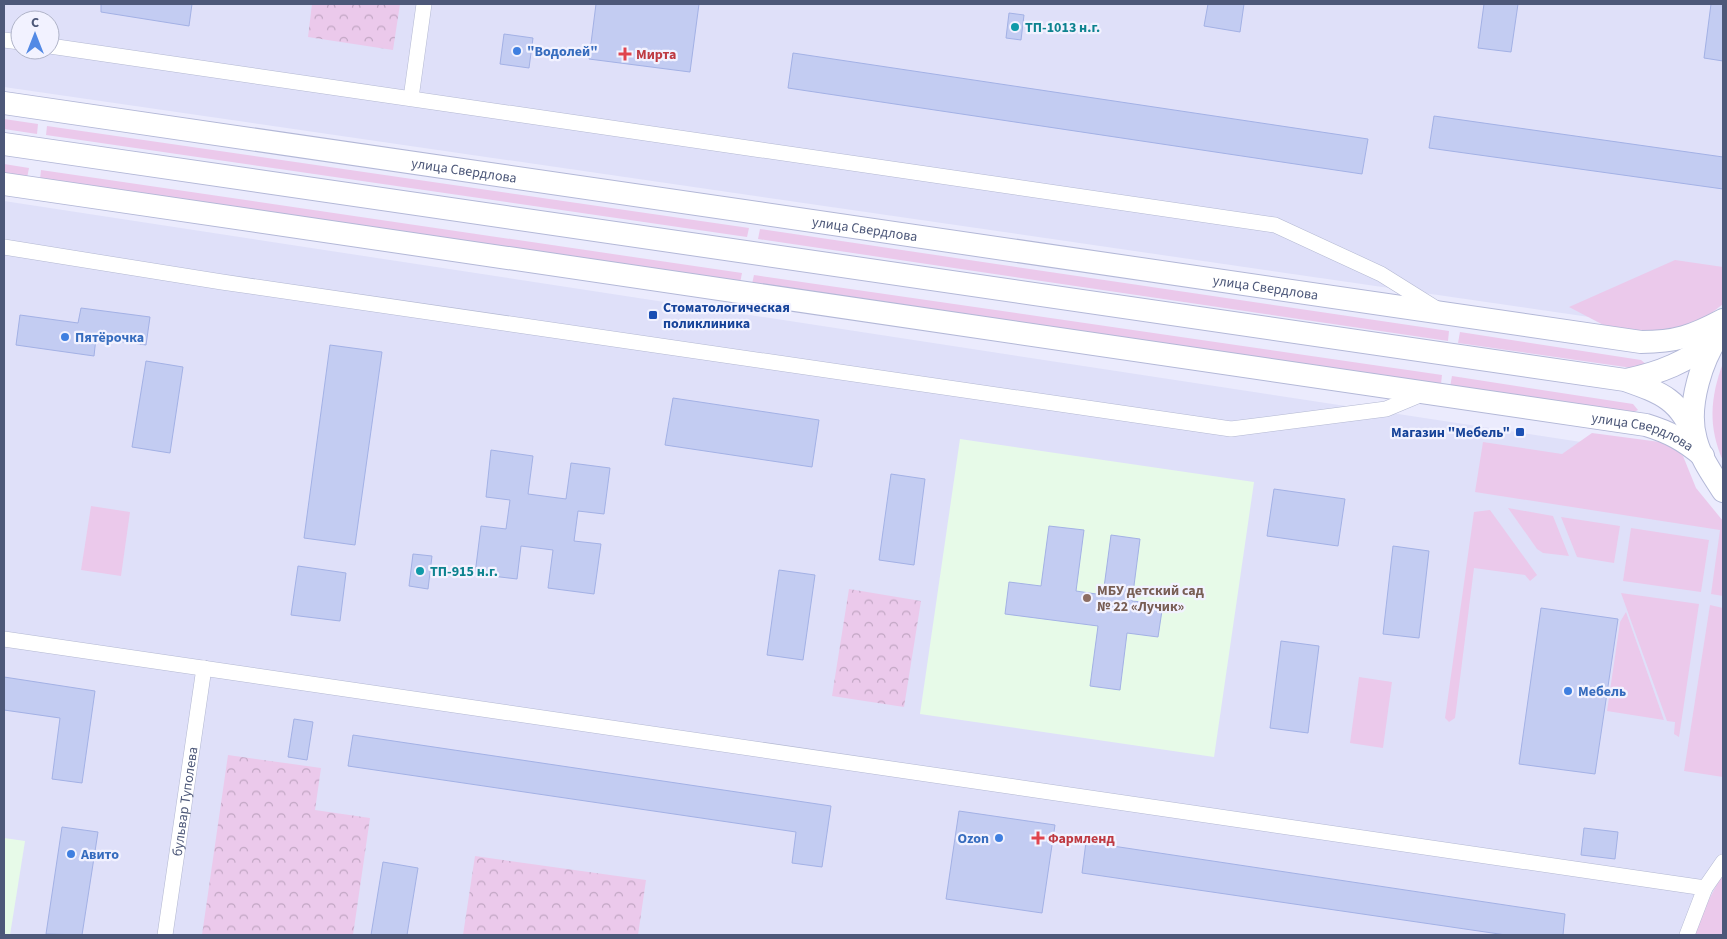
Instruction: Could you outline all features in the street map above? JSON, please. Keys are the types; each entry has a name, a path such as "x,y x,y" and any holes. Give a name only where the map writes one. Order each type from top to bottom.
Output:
{"main road":[{"name":"улица Свердлова","path":"4,103 1440,311 1641,342 1668,342 1721,329"},
{"name":"улица Свердлова","path":"4,144 1625,380 1658,391 1673,402 1683,412 1699,448"},
{"name":"улица Свердлова","path":"4,184 1646,425 1667,431 1699,448"},
{"name":"улица Свердлова","path":"1625,380 1663,371 1696,355 1721,329"},
{"path":"1721,329 1700,371 1694,408 1699,448 1723,492"}],"street":[{"path":"411,98 424,4"},
{"path":"60,47 1275,225 1381,274 1440,311"},
{"path":"4,247 222,282 1231,429 1386,409 1424,393"},
{"path":"4,639 1705,888"},
{"name":"бульвар Туполева","path":"165,935 204,668"},
{"path":"1687,935 1705,888 1723,862"}],"shaded area":[{"path":"4,4 1723,4 1723,295 1672,329 4,87"},
{"path":"4,201 1666,455 1723,522 1723,910 1720,935 4,935"},
{"name":"МБУ детский сад № 22 «Лучик»","path":"960,439 1254,482 1214,757 920,714"},
{"path":"4,838 25,841 10,935 4,935"}],"green space":[{"path":"312,4 400,4 393,50 308,37"},
{"path":"4,119 38,124 37,134 4,129"},
{"path":"47,126 749,228 747,237 46,135"},
{"path":"4,164 29,168 27,178 4,174"},
{"path":"41,170 742,273 740,283 40,180"},
{"path":"760,229 1449,331 1448,341 758,239"},
{"path":"1675,260 1723,267 1723,304 1700,322 1675,333 1613,330 1569,307"},
{"path":"754,275 1442,375 1441,384 752,284"},
{"path":"1460,332 1641,360 1647,365 1639,369 1458,343"},
{"path":"1723,363 1723,461 1715,436 1712,412 1715,388"},
{"path":"1452,376 1633,404 1638,410 1634,412 1450,387"},
{"path":"1592,433 1660,442 1677,450 1683,456 1696,488 1723,521 1723,596 1711,594 1720,530 1475,492 1483,442 1562,454"},
{"path":"91,506 130,512 121,576 81,570"},
{"path":"1508,508 1553,516 1569,556 1543,553 1537,549"},
{"path":"1490,510 1537,575 1530,581 1525,575 1474,568 1455,718 1449,722 1445,718 1474,512"},
{"path":"1561,517 1620,526 1614,563 1577,557"},
{"path":"1631,528 1709,540 1701,592 1623,581"},
{"path":"849,589 921,601 904,707 832,696"},
{"path":"1621,593 1699,604 1679,737 1674,734 1675,722 1667,721"},
{"path":"1710,605 1723,608 1723,777 1684,771"},
{"path":"1626,612 1664,720 1607,711 1620,622"},
{"path":"1359,677 1392,682 1383,748 1350,743"},
{"path":"228,755 321,768 315,810 370,818 353,935 202,935"},
{"path":"475,856 646,880 638,935 463,935"},
{"path":"1723,873 1723,935 1695,935 1704,909"}],"building":[{"path":"101,4 192,4 189,26 101,12"},
{"path":"596,4 699,4 690,72 589,59"},
{"path":"1208,4 1244,4 1240,32 1204,26"},
{"path":"1484,4 1518,4 1511,52 1478,48"},
{"path":"1711,4 1723,4 1723,61 1704,58"},
{"name":"ТП-1013 н.г.","path":"1009,13 1024,15 1021,40 1006,38"},
{"name":"\"Водолей\"","path":"504,34 533,38 529,68 500,64"},
{"path":"793,53 1368,139 1362,174 788,88"},
{"path":"1434,116 1723,157 1723,189 1429,148"},
{"path":"81,308 150,317 146,345 96,338 94,356 16,345 20,315 78,323"},
{"path":"330,345 382,352 355,545 304,538"},
{"path":"146,361 183,367 170,453 132,447"},
{"path":"673,398 819,420 812,467 665,445"},
{"path":"491,450 533,456 528,494 566,499 571,463 610,468 604,514 578,511 574,541 601,544 594,594 548,588 553,550 521,546 517,579 475,574 481,526 506,529 510,500 486,497"},
{"path":"891,474 925,479 914,565 879,560"},
{"path":"1274,489 1345,499 1338,546 1267,536"},
{"path":"1049,526 1084,530 1076,591 1103,595 1111,535 1140,539 1132,601 1163,604 1158,637 1127,633 1120,690 1090,686 1098,626 1005,614 1009,582 1041,586"},
{"path":"1393,546 1429,551 1419,638 1383,634"},
{"name":"ТП-915 н.г.","path":"413,554 432,556 428,589 409,586"},
{"path":"298,566 346,573 340,621 291,615"},
{"path":"779,570 815,575 803,660 767,655"},
{"name":"Мебель","path":"1541,608 1618,619 1595,774 1519,764"},
{"path":"1281,641 1319,646 1308,733 1270,728"},
{"path":"4,677 95,691 82,783 52,779 60,718 4,710"},
{"path":"294,719 313,722 307,760 288,757"},
{"path":"353,735 831,806 822,867 792,863 796,832 348,766"},
{"path":"959,811 1055,825 1042,913 946,899"},
{"path":"62,827 98,832 82,935 46,934"},
{"path":"1584,828 1618,832 1615,859 1581,855"},
{"path":"1086,842 1565,914 1563,935 1506,935 1082,873"},
{"path":"383,862 418,868 407,935 371,935"}],"place":[{"name":"ТП-1013 н.г.","path":"1015,27"},
{"name":"\"Водолей\"","path":"517,51"},
{"name":"Мирта","path":"625,54"},
{"name":"Стоматологическая поликлиника","path":"653,315"},
{"name":"Пятёрочка","path":"65,337"},
{"name":"Магазин \"Мебель\"","path":"1520,432"},
{"name":"ТП-915 н.г.","path":"420,571"},
{"name":"МБУ детский сад № 22 «Лучик»","path":"1087,598"},
{"name":"Мебель","path":"1568,691"},
{"name":"Ozon","path":"999,838"},
{"name":"Фармленд","path":"1038,838"},
{"name":"Авито","path":"71,854"}]}
